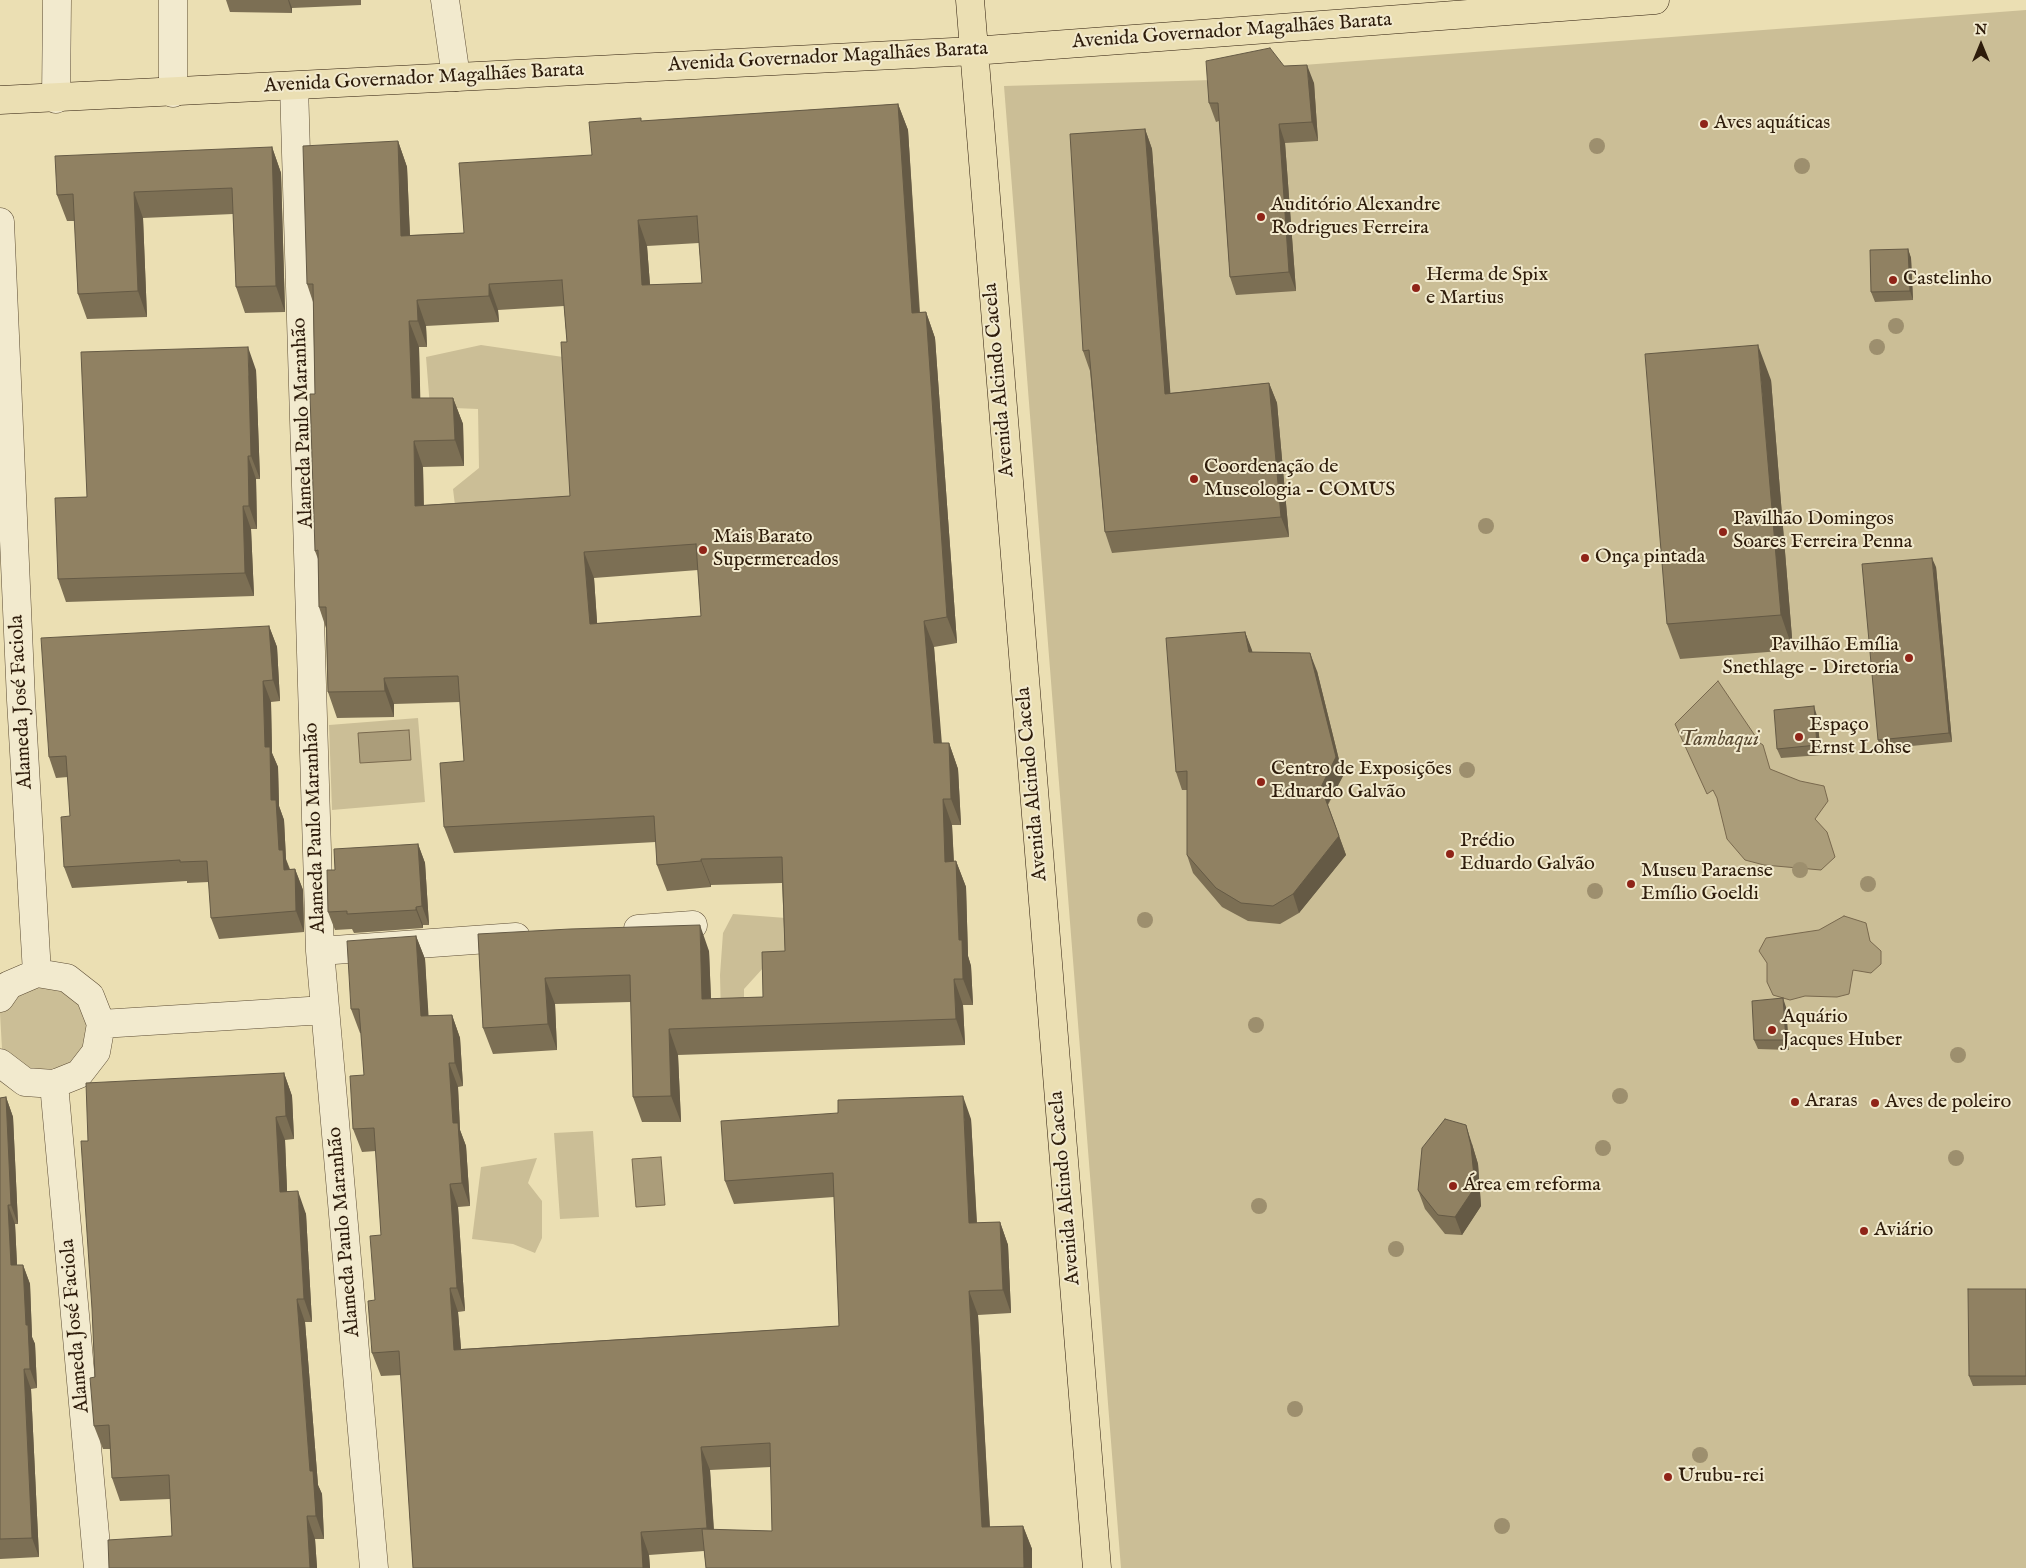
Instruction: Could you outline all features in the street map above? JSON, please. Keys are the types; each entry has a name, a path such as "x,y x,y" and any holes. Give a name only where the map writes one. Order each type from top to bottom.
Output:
{"main road":[{"name":"Avenida Alcindo Cacela","path":"970,0 1097,1568"},
{"name":"Avenida Governador Magalhães Barata","path":"0,100 56,99 973,51 1655,0"}],"street":[{"path":"56,99 57,0"},
{"path":"173,0 173,93"},
{"path":"445,0 456,77"},
{"name":"Alameda Paulo Maranhão","path":"294,86 320,951 374,1568"},
{"name":"Alameda José Faciola","path":"0,222 10,701 37,973"},
{"path":"614,930 693,925"},
{"path":"320,951 546,935"},
{"path":"0,998 9,985 37,973 67,978 90,996 101,1024 96,1052 79,1074 54,1084 25,1082 0,1063"},
{"path":"101,1024 325,1010"},
{"name":"Alameda José Faciola","path":"54,1084 98,1568"}],"shaded area":[{"path":"2026,10 2026,1568 1121,1568 1004,86 1213,80 1277,67"},
{"path":"481,345 563,357 578,520 458,530 453,489 479,468 478,409 430,407 426,357"},
{"path":"418,718 425,802 332,810 329,725"},
{"path":"733,914 786,918 784,972 764,967 744,989 744,1011 721,1016 720,975 723,933"},
{"path":"58,982 92,1014 82,1060 38,1076 11,1062 2,1049 0,1013 3,1004 13,992"},
{"path":"593,1131 599,1217 560,1219 554,1133"},
{"path":"537,1158 528,1183 542,1201 542,1238 535,1253 513,1244 472,1239 481,1167"}],"water":[{"name":"Tambaqui","path":"1718,681 1763,745 1770,769 1800,781 1824,786 1828,801 1815,819 1827,832 1835,857 1821,870 1764,865 1745,860 1727,839 1717,798 1713,790 1707,794 1675,724"},
{"path":"409,730 411,760 360,763 358,733"},
{"path":"1844,916 1866,923 1870,941 1881,951 1881,964 1871,973 1853,970 1849,994 1837,997 1805,996 1790,1000 1773,995 1767,982 1767,963 1759,951 1766,938 1819,930"},
{"path":"661,1157 665,1205 636,1207 632,1159"}],"building":[{"name":"Auditório Alexandre Rodrigues Ferreira","path":"1270,48 1284,66 1307,65 1312,122 1279,124 1289,272 1230,277 1218,103 1209,103 1206,61"},
{"path":"898,104 912,313 926,312 947,617 924,621 934,743 949,743 951,799 943,799 945,862 956,861 959,940 962,940 963,979 954,979 956,1019 669,1029 671,1096 633,1097 630,975 545,978 548,1024 483,1028 478,934 700,925 702,999 763,997 762,952 785,951 782,857 701,859 701,861 657,865 654,816 444,827 440,763 464,761 458,676 384,678 385,691 328,692 326,607 319,607 318,550 315,551 310,394 315,394 313,284 307,284 303,146 398,141 401,236 464,233 459,163 592,155 589,122 641,118 641,121","holes":["697,216 702,283 642,285 638,220","562,280 567,342 561,342 570,496 415,506 414,441 455,440 453,398 412,398 409,321 418,321 417,300 489,296 489,284","696,544 701,616 590,624 584,552"]},
{"path":"1145,129 1165,394 1269,383 1281,517 1105,532 1089,350 1083,351 1070,134"},
{"path":"272,147 276,286 236,287 232,188 134,192 138,291 78,294 73,194 57,195 55,156"},
{"name":"Castelinho","path":"1908,249 1910,291 1871,292 1870,250"},
{"name":"Pavilhão Domingos Soares Ferreira Penna","path":"1758,345 1781,615 1667,624 1645,354"},
{"path":"248,347 251,456 248,456 249,506 243,506 245,573 58,579 55,498 87,497 81,352"},
{"name":"Pavilhão Emília Snethlage - Diretoria","path":"1932,558 1949,733 1878,740 1862,564"},
{"path":"269,626 273,680 263,681 265,747 270,747 271,800 276,800 279,850 283,850 284,870 295,869 296,911 211,918 207,861 180,862 180,860 64,867 61,817 70,816 66,756 49,757 41,638"},
{"name":"Centro de Exposições Eduardo Galvão","path":"1245,632 1249,652 1310,653 1336,757 1321,787 1339,836 1293,894 1273,906 1241,903 1216,888 1187,855 1187,771 1176,772 1166,638"},
{"name":"Espaço Ernst Lohse","path":"1814,706 1817,745 1777,749 1774,710"},
{"path":"418,844 422,906 416,907 416,910 347,914 347,911 328,912 327,870 335,870 334,849"},
{"path":"416,936 421,1016 452,1015 455,1063 449,1063 453,1123 458,1123 462,1183 450,1184 457,1288 450,1288 454,1350 839,1326 833,1173 725,1181 721,1121 838,1113 838,1100 963,1096 969,1223 1000,1222 1003,1290 969,1291 982,1527 1023,1526 1024,1568 706,1568 702,1529 772,1531 770,1443 701,1447 707,1528 641,1532 643,1568 413,1568 399,1351 372,1353 368,1301 375,1300 370,1236 381,1235 374,1128 353,1129 350,1076 364,1075 359,1009 351,1009 347,941"},
{"name":"Aquário Jacques Huber","path":"1783,998 1786,1040 1754,1040 1752,1001"},
{"path":"284,1073 286,1116 276,1117 280,1192 298,1191 304,1299 297,1299 310,1471 313,1471 316,1516 307,1516 310,1568 109,1568 108,1540 172,1536 169,1475 112,1478 109,1425 94,1426 90,1378 95,1377 92,1309 81,1141 88,1141 86,1083"},
{"path":"6,1097 11,1205 8,1205 11,1265 23,1265 26,1325 28,1325 30,1369 24,1369 32,1538 0,1539 0,1098"},
{"name":"Área em reforma","path":"1445,1119 1466,1125 1471,1146 1475,1187 1455,1217 1438,1215 1418,1190 1422,1148"},
{"path":"1968,1289 2026,1289 2026,1376 1969,1376"}],"place":[{"name":"Aves aquáticas","path":"1704,124"},
{"name":"Auditório Alexandre Rodrigues Ferreira","path":"1261,217"},
{"name":"Castelinho","path":"1893,280"},
{"name":"Herma de Spix e Martius","path":"1416,288"},
{"name":"Coordenação de Museologia - COMUS","path":"1194,479"},
{"name":"Pavilhão Domingos Soares Ferreira Penna","path":"1723,532"},
{"name":"Mais Barato Supermercados","path":"703,550"},
{"name":"Onça pintada","path":"1585,558"},
{"name":"Pavilhão Emília Snethlage - Diretoria","path":"1909,658"},
{"name":"Espaço Ernst Lohse","path":"1799,737"},
{"name":"Centro de Exposições Eduardo Galvão","path":"1261,782"},
{"name":"Prédio Eduardo Galvão","path":"1450,854"},
{"name":"Museu Paraense Emílio Goeldi","path":"1631,884"},
{"name":"Aquário Jacques Huber","path":"1772,1030"},
{"name":"Araras","path":"1795,1102"},
{"name":"Aves de poleiro","path":"1875,1103"},
{"name":"Área em reforma","path":"1453,1186"},
{"name":"Aviário","path":"1864,1231"},
{"name":"Urubu-rei","path":"1668,1477"}]}
